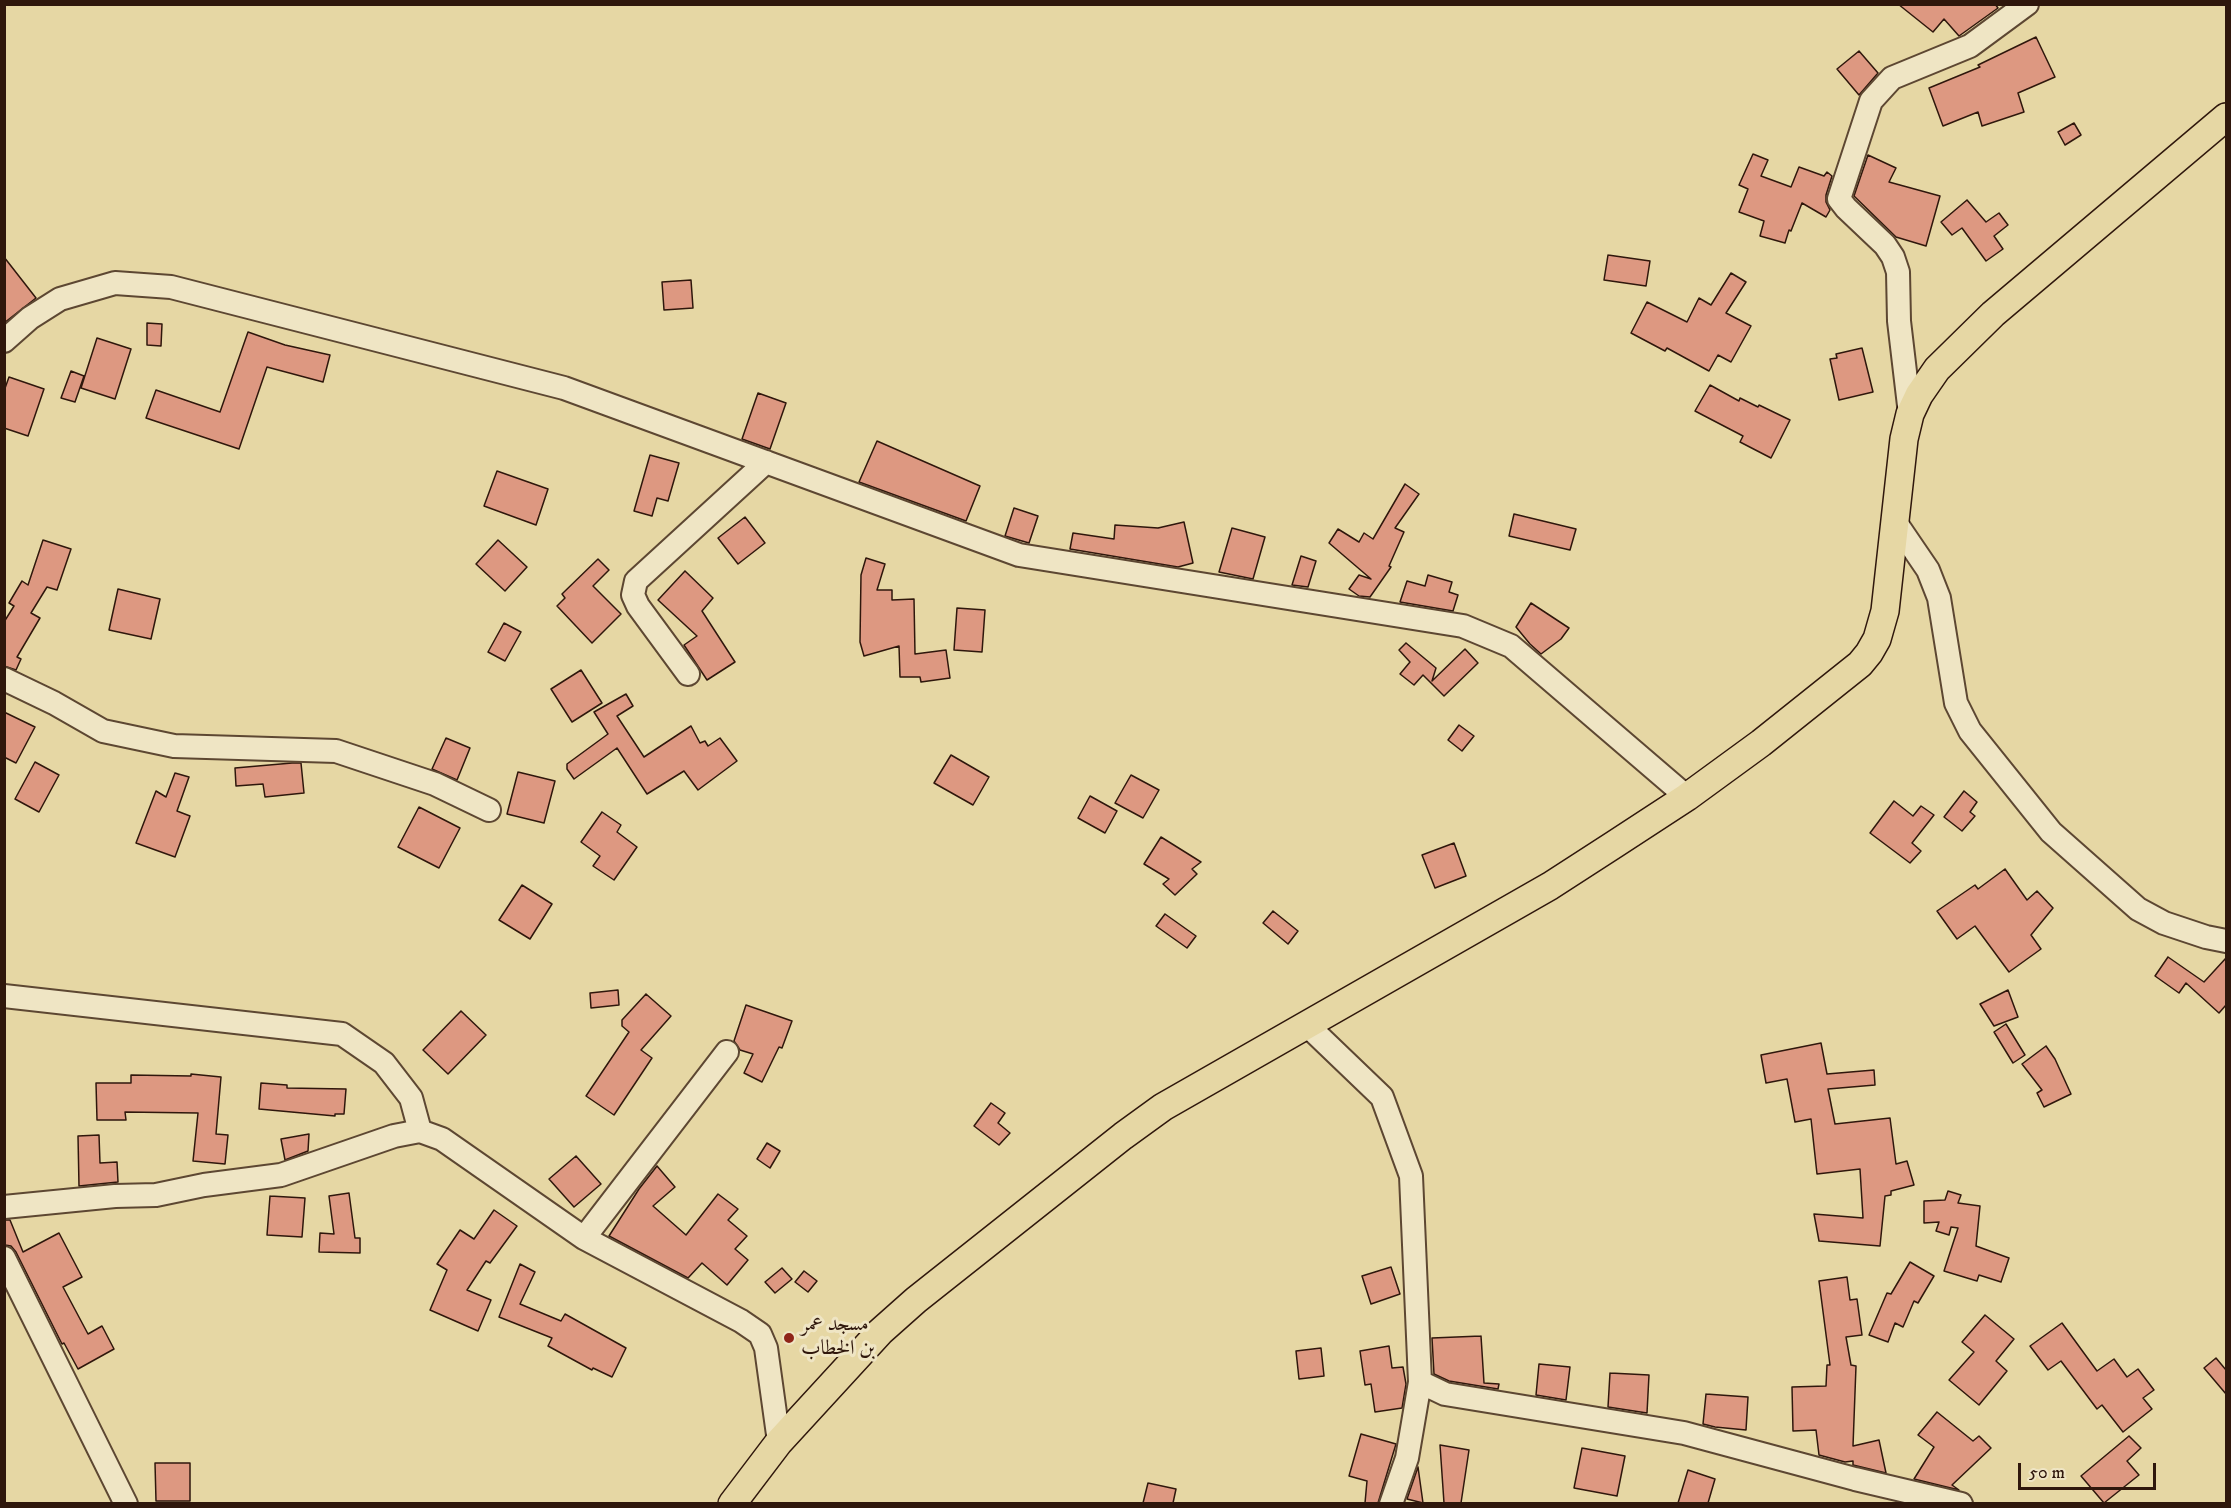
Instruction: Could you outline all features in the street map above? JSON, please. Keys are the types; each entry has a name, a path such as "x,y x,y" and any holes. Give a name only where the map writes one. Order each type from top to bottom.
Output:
{"main road":[{"path":"732,1503 779,1442 880,1332 916,1300 1083,1166 1164,1107 1550,886 1687,797 1843,679 1869,653 1877,639 1885,611 1904,439 1910,414 1919,394 1937,369 1993,314 2226,117"}],"street":[{"path":"1910,414 1899,321 1898,272 1893,257 1885,245 1839,199 1871,101 1892,78 1970,46 2027,4"},
{"path":"4,341 30,318 60,299 115,283 171,287 564,388 1019,555 1463,627 1511,646 1687,797"},
{"path":"688,674 638,606 633,595 636,581 766,462"},
{"path":"1896,523 1928,570 1939,598 1956,703 1977,740 2050,832 2138,909 2164,923 2206,937 2226,940"},
{"path":"4,679 54,703 103,731 174,746 336,751 435,784 489,810"},
{"path":"4,996 342,1034 384,1064 411,1098 420,1131"},
{"path":"1308,1026 1382,1097 1412,1176 1420,1382 1407,1458 1391,1503"},
{"path":"584,1238 727,1052"},
{"path":"4,1207 115,1196 156,1195 204,1185 281,1175 394,1136 420,1131 442,1139 584,1238 741,1321 760,1334 766,1348 779,1442"},
{"path":"4,1258 126,1503"},
{"path":"1420,1382 1445,1394 1684,1433 1855,1479 1961,1503"}],"building":[{"path":"1898,4 1995,4 1998,8 1959,36 1944,19 1933,32"},
{"path":"2036,37 2055,77 2018,93 2024,112 1982,126 1978,112 1943,126 1929,88 1980,67 1978,65"},
{"path":"1859,51 1878,73 1859,95 1837,69"},
{"path":"2074,123 2081,135 2065,145 2058,132"},
{"path":"1753,154 1768,160 1761,176 1791,187 1799,167 1824,176 1827,172 1832,176 1826,195 1826,202 1830,210 1826,217 1802,203 1785,243 1760,236 1764,221 1739,212 1748,189 1739,185"},
{"path":"1868,155 1896,168 1889,182 1940,196 1926,246 1896,237 1854,196"},
{"path":"1967,200 1986,222 1999,213 2008,225 1994,236 2003,249 1986,261 1962,228 1952,235 1941,222"},
{"path":"1608,255 1650,261 1646,286 1604,280"},
{"path":"4,257 36,298 4,323"},
{"path":"1731,273 1746,282 1726,313 1751,326 1731,362 1718,355 1709,371 1667,348 1665,351 1631,333 1647,302 1687,322 1699,298 1711,305"},
{"path":"691,280 693,308 664,310 662,282"},
{"path":"147,323 162,324 161,346 147,345"},
{"path":"248,332 285,345 330,355 323,382 267,367 239,449 146,418 156,390 220,412"},
{"path":"97,338 131,349 115,399 81,388"},
{"path":"1862,348 1873,392 1839,400 1830,359 1837,358 1836,354"},
{"path":"71,371 84,376 75,402 61,398"},
{"path":"9,377 44,389 28,436 4,428 4,391"},
{"path":"1710,385 1739,401 1740,398 1758,407 1759,405 1790,420 1771,458 1740,442 1743,436 1695,411"},
{"path":"758,393 786,403 770,449 742,439"},
{"path":"877,441 980,486 966,521 859,482"},
{"path":"650,455 679,463 668,501 657,498 652,516 634,511"},
{"path":"497,471 548,489 536,525 484,506"},
{"path":"1405,484 1419,494 1395,528 1404,532 1389,566 1391,567 1370,597 1359,596 1349,589 1359,575 1371,579 1329,543 1338,529 1359,542 1364,533 1373,539"},
{"path":"1014,508 1038,516 1029,543 1005,536"},
{"path":"1514,514 1576,529 1570,550 1509,536"},
{"path":"745,517 765,543 738,564 718,538"},
{"path":"1184,522 1193,563 1178,567 1070,549 1073,533 1114,539 1115,525 1158,528"},
{"path":"1232,528 1265,537 1253,579 1219,572"},
{"path":"43,540 71,549 57,590 47,587 31,613 40,618 17,657 21,659 16,670 4,666 4,622 14,606 9,603 22,581 28,585"},
{"path":"498,540 527,567 505,591 476,564"},
{"path":"1301,556 1316,561 1308,587 1292,585"},
{"path":"866,558 885,564 877,590 892,590 892,600 914,599 915,654 946,650 950,678 921,682 920,677 900,677 899,646 864,656 860,642 861,575"},
{"path":"598,559 609,570 593,586 621,614 592,643 557,606 565,598 562,594"},
{"path":"685,571 713,598 702,611 735,662 707,680 684,645 697,636 658,600"},
{"path":"1428,575 1452,582 1449,592 1458,595 1453,611 1400,602 1407,581 1425,586"},
{"path":"118,589 160,599 151,639 109,630"},
{"path":"1531,603 1569,628 1561,639 1541,654 1516,627"},
{"path":"957,608 985,610 982,652 954,650"},
{"path":"504,623 521,632 505,661 488,652"},
{"path":"1406,643 1436,668 1432,681 1465,649 1478,663 1444,696 1423,675 1414,685 1400,674 1410,662 1399,650"},
{"path":"581,670 602,703 572,722 551,689"},
{"path":"626,694 633,706 617,716 644,757 691,726 700,743 705,741 708,746 720,738 737,761 698,790 684,771 647,794 617,748 574,779 567,769 567,764 608,734 594,712"},
{"path":"4,712 35,727 16,763 4,757"},
{"path":"1459,725 1474,736 1462,751 1448,740"},
{"path":"446,738 470,748 457,780 432,769"},
{"path":"951,755 989,777 973,805 934,783"},
{"path":"35,762 59,775 39,812 15,799"},
{"path":"301,763 304,793 265,797 263,784 236,786 235,768"},
{"path":"518,772 555,781 544,823 507,814"},
{"path":"175,773 189,777 177,811 190,816 175,857 136,843 156,791 166,797"},
{"path":"1131,775 1159,790 1143,818 1115,803"},
{"path":"1964,791 1977,802 1970,812 1975,816 1962,831 1944,817"},
{"path":"1090,796 1117,811 1105,833 1078,818"},
{"path":"1894,801 1913,816 1921,806 1934,815 1912,843 1921,851 1910,863 1870,833"},
{"path":"419,807 460,828 439,868 398,847"},
{"path":"602,812 621,825 617,832 637,847 614,880 593,866 600,856 581,842"},
{"path":"1161,837 1201,862 1192,869 1197,874 1175,895 1163,884 1169,879 1144,864"},
{"path":"1454,843 1466,876 1435,888 1422,855"},
{"path":"2005,869 2027,900 2037,891 2053,908 2031,935 2041,949 2009,972 1975,926 1957,939 1937,911 1975,885 1978,889"},
{"path":"522,885 552,904 530,939 499,920"},
{"path":"1273,911 1298,931 1288,944 1263,923"},
{"path":"1165,914 1196,936 1187,948 1156,926"},
{"path":"2168,957 2204,982 2226,958 2226,1005 2219,1013 2186,983 2179,993 2155,976"},
{"path":"618,990 619,1005 591,1008 590,993"},
{"path":"2008,990 2018,1017 1994,1026 1980,1004"},
{"path":"646,994 671,1016 641,1050 652,1058 614,1115 586,1096 629,1032 622,1026 622,1020"},
{"path":"746,1005 792,1021 782,1048 779,1047 762,1082 744,1073 753,1054 740,1050 734,1041"},
{"path":"461,1011 486,1035 448,1074 423,1050"},
{"path":"2006,1024 2025,1055 2013,1063 1994,1032"},
{"path":"1821,1043 1827,1074 1874,1070 1875,1085 1828,1089 1835,1124 1890,1118 1896,1164 1907,1161 1914,1185 1891,1191 1891,1195 1885,1196 1880,1246 1819,1241 1814,1214 1863,1218 1860,1169 1817,1174 1811,1119 1795,1122 1787,1079 1766,1083 1761,1055"},
{"path":"2046,1046 2055,1059 2071,1094 2044,1107 2037,1093 2042,1090 2022,1064"},
{"path":"191,1074 221,1077 216,1134 228,1135 225,1164 193,1161 198,1113 125,1112 126,1120 97,1120 96,1083 131,1083 131,1075 191,1076"},
{"path":"261,1083 287,1085 287,1088 346,1089 344,1114 335,1114 335,1116 259,1109"},
{"path":"991,1103 1005,1113 998,1123 1010,1133 999,1145 974,1126"},
{"path":"309,1134 308,1151 285,1160 281,1139"},
{"path":"99,1135 100,1163 117,1162 118,1182 79,1186 78,1136"},
{"path":"767,1143 780,1151 770,1168 757,1159"},
{"path":"576,1156 601,1184 574,1207 549,1179"},
{"path":"657,1166 675,1187 653,1206 686,1235 718,1194 738,1209 728,1220 747,1236 735,1249 748,1260 727,1285 702,1263 688,1278 609,1236 639,1189"},
{"path":"1948,1191 1961,1195 1958,1203 1980,1206 1976,1246 2009,1258 2001,1282 1979,1275 1977,1281 1944,1271 1958,1228 1951,1227 1949,1235 1936,1231 1939,1222 1924,1223 1924,1201 1945,1200"},
{"path":"349,1193 355,1238 360,1238 360,1253 319,1252 320,1233 334,1234 329,1196"},
{"path":"270,1196 305,1198 302,1237 267,1235"},
{"path":"494,1210 517,1226 490,1263 486,1261 467,1290 491,1300 478,1331 430,1310 447,1270 437,1264 460,1230 474,1239"},
{"path":"4,1220 10,1220 23,1252 59,1233 82,1277 63,1287 88,1334 102,1326 114,1349 78,1369 64,1343 62,1344 16,1252 11,1246 5,1245"},
{"path":"1910,1262 1934,1276 1918,1303 1914,1301 1903,1327 1895,1323 1888,1342 1869,1335 1887,1293 1891,1294"},
{"path":"520,1264 535,1272 520,1304 561,1321 565,1314 626,1348 612,1377 593,1368 592,1370 548,1346 552,1338 499,1317"},
{"path":"1391,1267 1400,1294 1371,1304 1362,1276"},
{"path":"782,1268 792,1279 775,1293 765,1282"},
{"path":"804,1271 817,1281 808,1292 795,1282"},
{"path":"1847,1277 1850,1300 1857,1299 1862,1335 1846,1337 1851,1365 1856,1366 1853,1446 1879,1440 1886,1473 1853,1465 1853,1461 1845,1462 1819,1455 1816,1430 1793,1431 1792,1387 1826,1386 1827,1365 1830,1365 1819,1281"},
{"path":"1985,1315 2014,1339 1996,1361 2007,1371 1979,1405 1949,1380 1974,1352 1962,1342"},
{"path":"2062,1323 2097,1371 2114,1359 2127,1377 2138,1369 2154,1390 2143,1398 2152,1409 2123,1432 2102,1405 2097,1409 2061,1361 2048,1370 2030,1346"},
{"path":"1481,1336 1484,1383 1499,1384 1498,1389 1449,1381 1434,1374 1432,1338"},
{"path":"1389,1346 1392,1368 1403,1367 1406,1384 1402,1408 1375,1412 1371,1384 1365,1385 1360,1351"},
{"path":"1321,1348 1324,1376 1299,1379 1296,1351"},
{"path":"2216,1358 2226,1370 2226,1394 2204,1368"},
{"path":"1539,1364 1570,1367 1566,1400 1536,1395"},
{"path":"1610,1373 1649,1375 1647,1413 1608,1407"},
{"path":"1706,1394 1748,1397 1746,1430 1703,1424"},
{"path":"1937,1412 1973,1441 1979,1436 1991,1448 1952,1485 1959,1490 1914,1479 1934,1447 1918,1435"},
{"path":"1361,1434 1396,1444 1378,1503 1365,1503 1367,1481 1349,1476"},
{"path":"2129,1436 2141,1448 2127,1461 2139,1475 2104,1503 2081,1476"},
{"path":"1440,1445 1469,1450 1461,1503 1444,1503"},
{"path":"1582,1448 1625,1456 1617,1496 1574,1488"},
{"path":"155,1463 190,1463 190,1501 156,1501"},
{"path":"1418,1467 1423,1503 1407,1499"},
{"path":"1688,1470 1715,1479 1708,1503 1678,1503"},
{"path":"1148,1483 1176,1489 1173,1503 1143,1503"}],"place":[{"name":"مسجد عمر بن الخطاب","path":"789,1338"}]}
